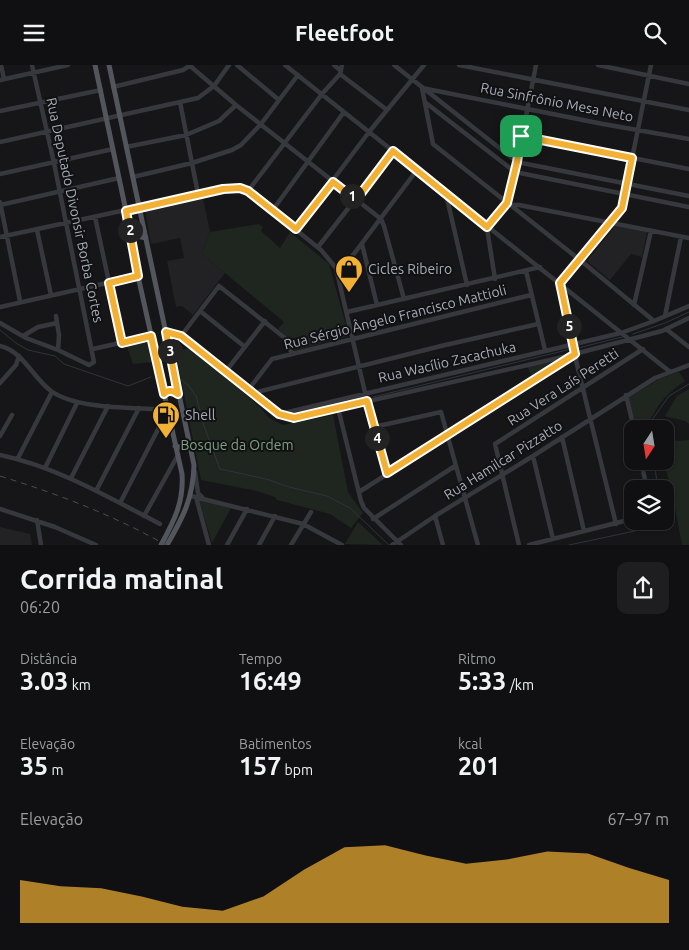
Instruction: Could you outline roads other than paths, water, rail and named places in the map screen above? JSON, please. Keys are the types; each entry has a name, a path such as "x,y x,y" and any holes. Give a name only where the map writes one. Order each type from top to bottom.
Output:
{"main road":[{"path":"95,65 120,178 138,276 182,475 183,489 176,519 161,545"},
{"path":"109,65 194,465 194,496 167,545"},
{"path":"132,239 137,236 146,238"},
{"path":"164,394 174,391 178,394"},
{"path":"175,446 184,448 190,443"}],"street":[{"path":"1,65 2,79 68,65"},
{"name":"Rua Deputado Divonsir Borba Cortes","path":"32,65 95,360 89,365 58,350"},
{"path":"113,87 183,70 190,65 236,105 381,219 404,299"},
{"path":"0,142 198,98 214,85 229,65"},
{"path":"237,65 280,100"},
{"path":"285,65 669,371"},
{"path":"334,65 341,73 387,110"},
{"path":"248,191 322,94 341,73 342,65"},
{"path":"394,65 517,162 689,196"},
{"path":"417,65 419,71"},
{"path":"296,229 424,65"},
{"path":"459,65 689,111"},
{"path":"487,227 508,204 536,65"},
{"path":"598,65 689,83"},
{"path":"560,283 622,208 652,65"},
{"path":"133,177 192,163 232,150 241,145 261,124 298,75"},
{"path":"422,88 433,144 654,321"},
{"name":"Rua Sinfrônio Mesa Neto","path":"422,88 689,139"},
{"path":"0,111 101,89"},
{"path":"425,100 430,93"},
{"path":"425,100 514,173 689,207"},
{"path":"180,102 198,194"},
{"path":"126,147 186,135 219,121 236,105"},
{"path":"272,211 344,112"},
{"path":"521,136 689,169"},
{"path":"0,174 113,149"},
{"path":"318,247 393,151"},
{"path":"552,179 554,169"},
{"path":"338,275 417,170"},
{"path":"20,301 0,204 120,178"},
{"path":"614,192 617,182"},
{"path":"0,237 223,189 240,188 248,191 318,247 332,262 338,275 367,401 387,473"},
{"path":"446,193 468,285"},
{"path":"508,204 689,238"},
{"path":"95,217 122,343"},
{"path":"487,227 495,279"},
{"path":"36,230 51,295"},
{"path":"634,305 652,231"},
{"path":"665,316 680,237"},
{"path":"362,243 377,305"},
{"path":"347,313 540,267"},
{"path":"526,271 544,350"},
{"path":"0,307 138,276"},
{"path":"560,283 572,344 616,524"},
{"path":"181,336 219,286 285,337 292,355"},
{"name":"Rua Sérgio Ângelo Francisco Mattioli","path":"251,391 272,359 531,295"},
{"name":"Rua Wacílio Zacachuka","path":"279,414 621,333 689,306"},
{"path":"200,311 245,347"},
{"path":"0,323 23,336 58,350 59,335 56,316"},
{"name":"Rua Wacílio Zacachuka","path":"279,414 294,418 575,354 666,329 689,318"},
{"path":"226,371 265,321"},
{"path":"23,336 38,327 57,323"},
{"path":"251,391 538,324"},
{"path":"666,329 689,347"},
{"path":"166,332 181,336 279,414"},
{"path":"93,349 151,336"},
{"path":"1,348 12,350 19,356 38,380 52,392 77,403 168,410 120,503"},
{"name":"Rua Vera Laís Peretti","path":"503,475 495,443 642,349"},
{"path":"359,491 575,354"},
{"path":"0,383 16,365 19,356"},
{"name":"Rua Hamilcar Pizzatto","path":"396,544 435,516 533,456 626,395 669,371 689,365"},
{"path":"18,459 52,392"},
{"path":"626,395 632,420"},
{"path":"45,468 77,403"},
{"path":"71,478 108,406"},
{"path":"96,491 139,407"},
{"path":"338,408 364,508 396,544"},
{"path":"374,427 441,412 478,545"},
{"path":"0,436 12,415"},
{"path":"562,437 584,531"},
{"path":"0,455 18,459 71,478 160,524"},
{"path":"144,516 178,455"},
{"path":"533,456 553,539"},
{"path":"194,465 198,493 206,499"},
{"path":"373,519 456,466"},
{"path":"503,475 520,545"},
{"path":"208,545 194,496 304,524 342,545"},
{"path":"0,509 37,520 96,545"},
{"path":"227,545 247,509"},
{"path":"291,545 311,512"},
{"path":"259,545 275,516"},
{"path":"435,516 443,545"},
{"path":"37,520 41,545"},
{"path":"529,545 624,522"}],"waterway":[{"path":"633,334 689,312"},
{"path":"0,330 28,350 55,356 64,364 128,386 151,377"},
{"path":"578,348 622,337"},
{"path":"373,397 571,349"},
{"path":"179,378 189,386 196,396 204,426 220,469 266,479 289,487 327,496 350,508 389,545"},
{"path":"652,420 669,396 689,384"},
{"path":"655,470 657,480"},
{"path":"569,545 637,530"}],"railway":[{"path":"0,476 85,506 126,524 166,545"}],"place":[{"name":"Cicles Ribeiro","path":"349,293"},
{"name":"Shell","path":"166,439"}],"park label":[{"name":"Bosque da Ordem","path":"237,445"}]}
